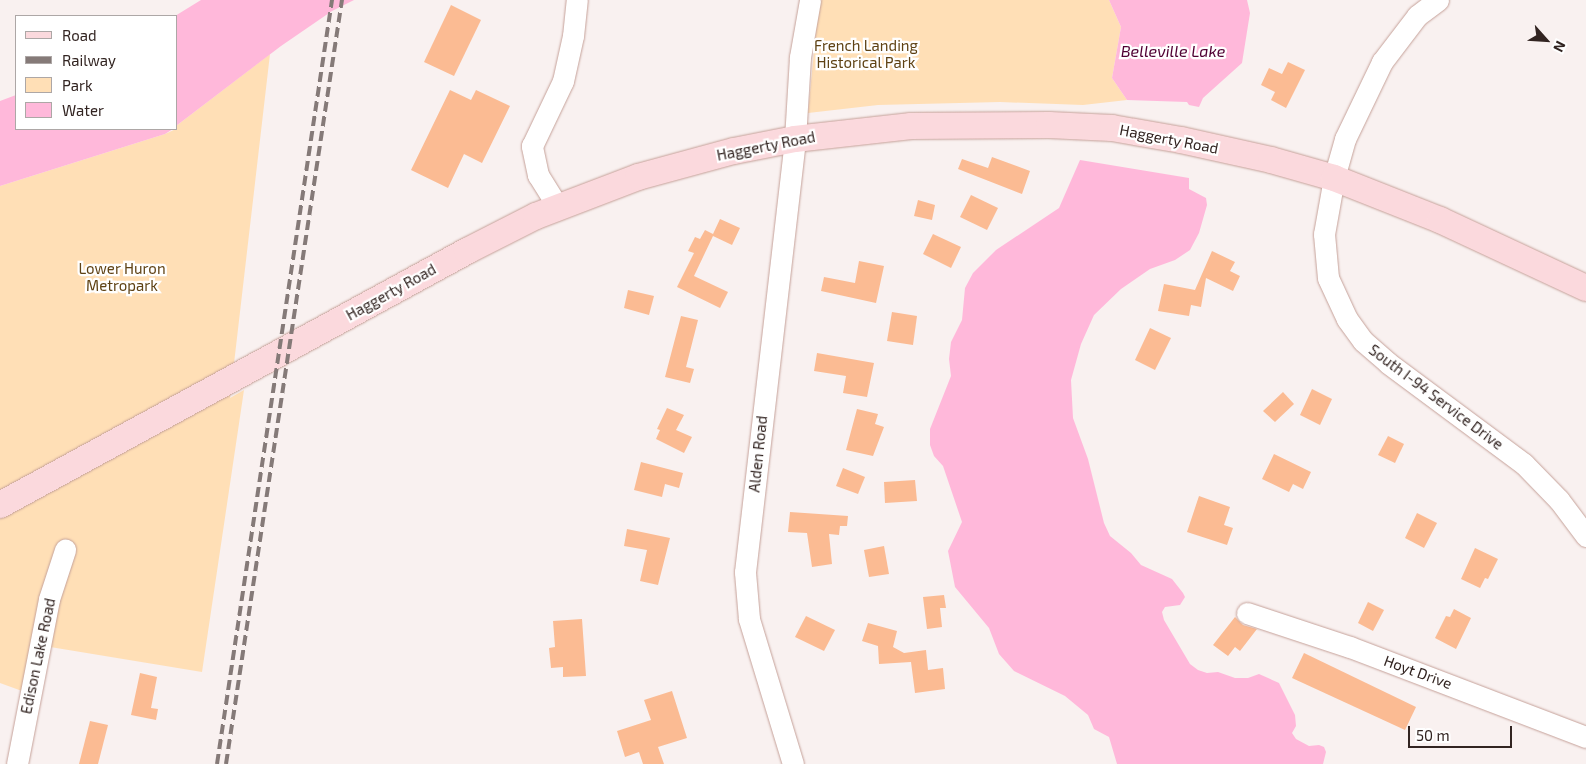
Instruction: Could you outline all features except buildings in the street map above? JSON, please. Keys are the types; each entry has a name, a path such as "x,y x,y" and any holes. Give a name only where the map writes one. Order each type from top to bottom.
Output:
{"main road":[{"name":"Haggerty Road","path":"0,505 467,251 558,207 638,176 795,139 863,130 944,125 1049,125 1112,128 1271,160 1334,178 1440,220 1586,288"}],"street":[{"path":"558,207 538,175 532,146 563,82 573,36 577,0"},
{"name":"Alden Road","path":"793,764 750,626 745,572 795,139 800,57 810,0"},
{"name":"South I-94 Service Drive","path":"1438,0 1417,16 1382,62 1345,139 1334,178 1324,234 1328,278 1347,319 1362,341 1388,363 1524,464 1559,500 1586,536"},
{"name":"Edison Lake Road","path":"17,764 47,609 65,550"},
{"name":"Hoyt Drive","path":"1247,613 1387,661 1586,737"}],"green space":[{"name":"French Landing Historical Park","path":"819,0 1109,0 1121,27 1112,78 1127,100 1083,105 1000,102 878,105 808,113"},
{"name":"Lower Huron Metropark","path":"270,54 230,398 244,390 202,672 32,644 22,691 0,683 0,186 178,130 178,124"}],"water":[{"path":"201,0 354,0 332,11 281,46 178,124 177,15"},
{"name":"Belleville Lake","path":"1109,0 1247,0 1250,13 1242,63 1203,98 1199,107 1189,105 1187,102 1127,100 1112,78 1121,27"},
{"path":"15,95 15,130 171,130 165,134 0,186 0,101"},
{"path":"1080,160 1189,178 1189,189 1206,198 1207,205 1199,233 1190,250 1175,260 1150,269 1121,289 1094,315 1081,344 1071,380 1073,418 1088,459 1104,523 1110,536 1131,553 1141,565 1172,579 1183,593 1185,597 1180,605 1165,607 1162,612 1164,620 1190,664 1198,670 1207,673 1218,672 1235,678 1248,678 1259,674 1279,683 1295,715 1296,726 1292,733 1296,739 1309,746 1319,745 1324,747 1326,752 1323,764 1117,764 1109,737 1094,729 1088,715 1065,696 1014,671 999,654 989,628 955,587 948,551 962,522 943,466 934,456 930,445 930,429 951,376 949,359 951,342 962,320 965,288 973,273 996,250 1059,208"}],"railway":[{"path":"217,764 332,0"},
{"path":"226,764 342,0"}]}
